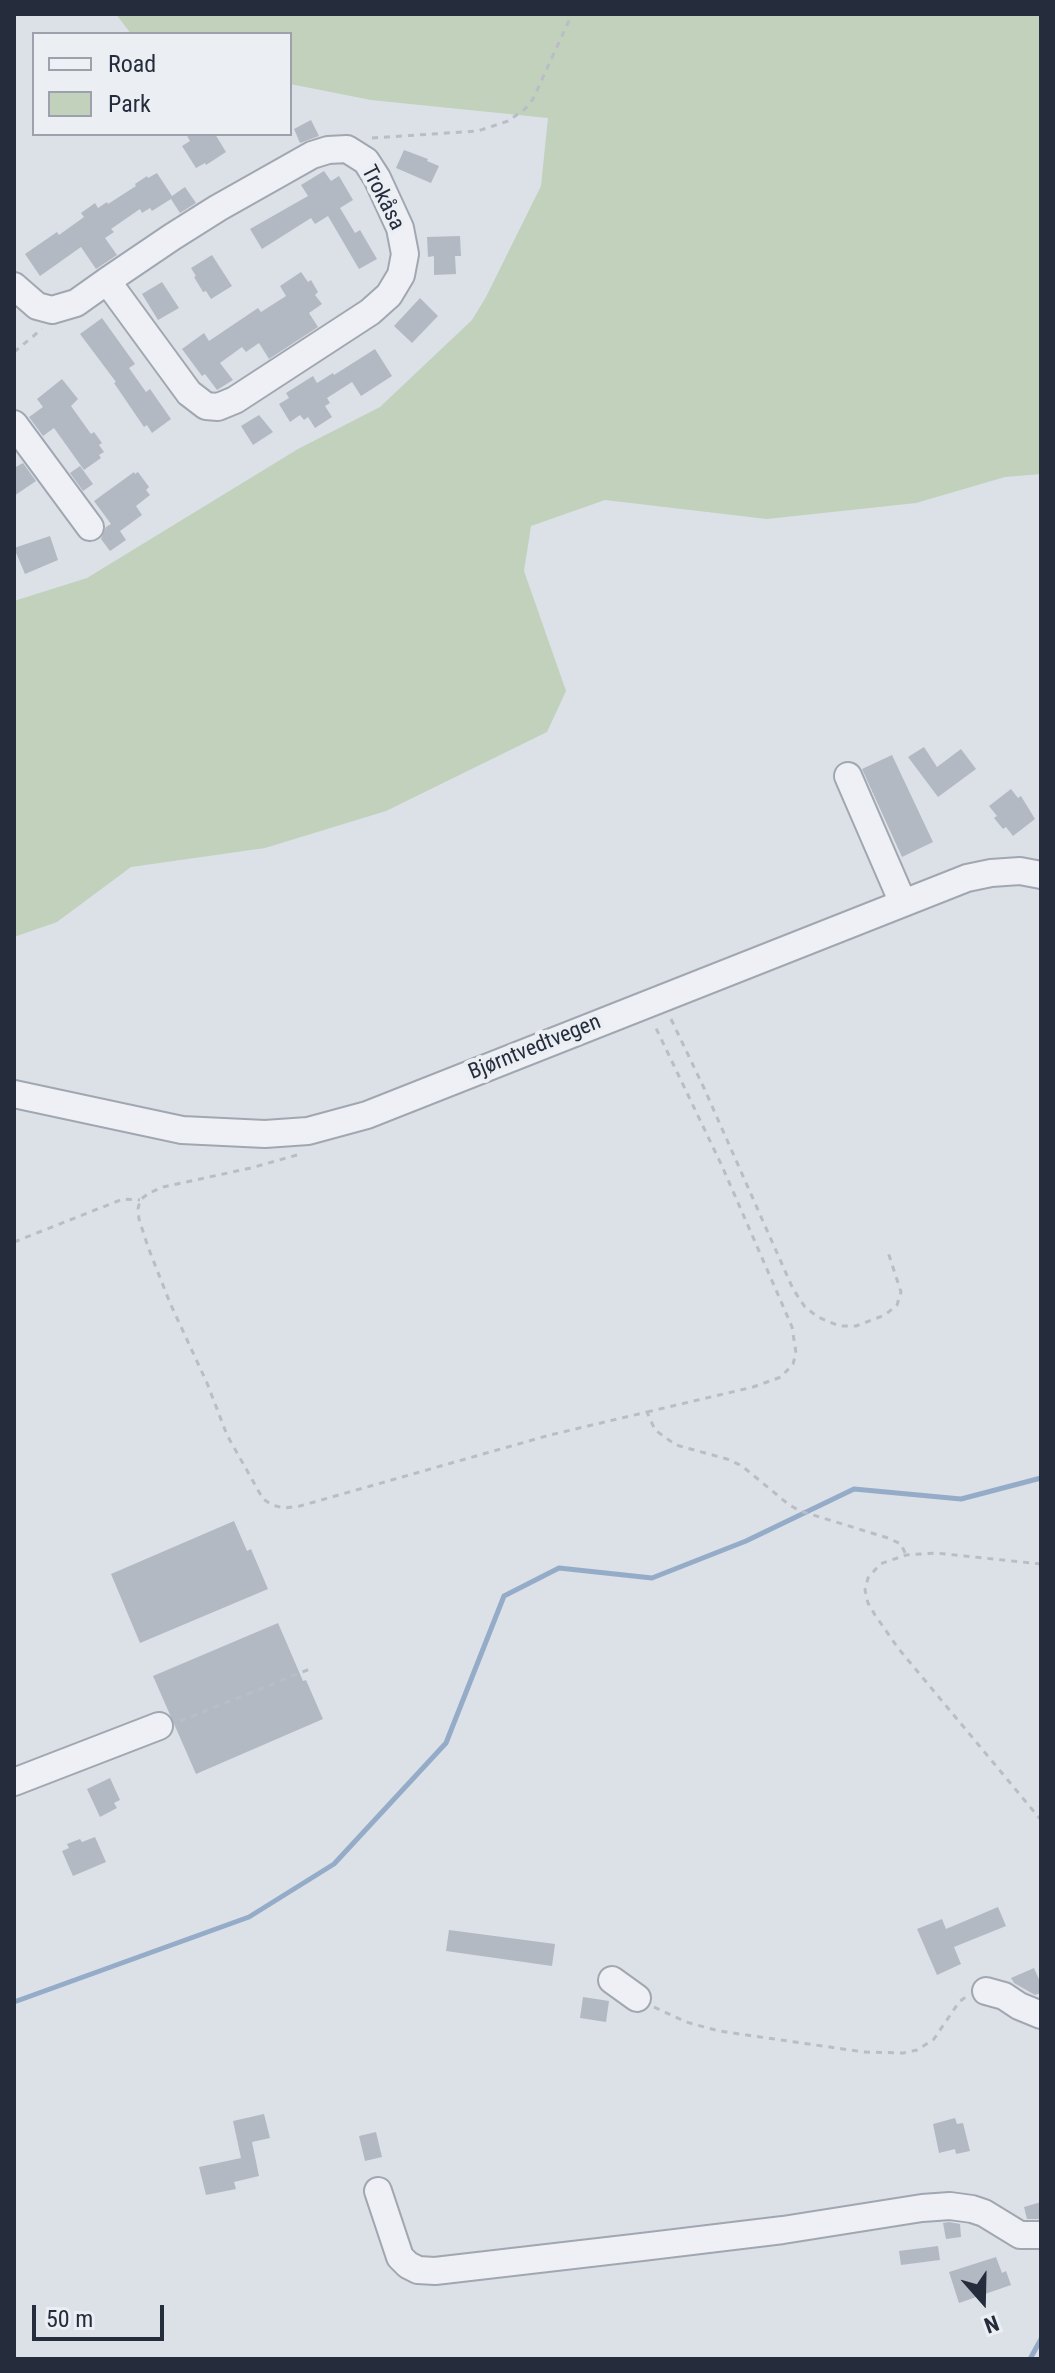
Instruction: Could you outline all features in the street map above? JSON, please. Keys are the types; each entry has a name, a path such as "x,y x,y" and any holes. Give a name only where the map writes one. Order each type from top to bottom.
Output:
{"street":[{"name":"Trokåsa","path":"52,310 76,303 107,281 172,237 282,171 328,150 347,149 366,161 400,228 405,254 401,275 389,295 370,312 235,400 218,407 206,406 189,393 107,281"},
{"path":"14,286 37,306 52,310"},
{"path":"14,424 90,527"},
{"path":"848,776 903,903"},
{"name":"Bjørntvedtvegen","path":"14,1094 182,1130 265,1134 308,1131 367,1115 967,878 1020,871 1041,875"},
{"path":"14,1781 159,1726"},
{"path":"612,1980 637,1998"},
{"path":"986,1991 1004,1996 1041,2015"},
{"path":"378,2191 400,2257 408,2265 426,2271 783,2230 936,2207 972,2209 1020,2235 1041,2235"}],"path":[{"path":"347,149 373,138 478,131 508,121 533,99 572,14"},
{"path":"14,352 37,335 49,321 52,310"},
{"path":"661,997 793,1289 805,1307 839,1326 856,1326 885,1315 897,1305 901,1292 887,1249"},
{"path":"304,1153 163,1187 140,1200 138,1209 148,1247 227,1435 263,1499 272,1505 284,1508 300,1506 550,1435 753,1387 781,1377 793,1364 796,1353 792,1327 722,1166 654,1023 661,997"},
{"path":"14,1242 123,1199 140,1200"},
{"path":"647,1412 655,1430 676,1445 742,1466 800,1511 888,1538 901,1544 906,1555"},
{"path":"1041,1564 936,1553 906,1555 880,1564 868,1578 865,1590 868,1603 898,1648 1041,1820"},
{"path":"159,1726 174,1724 310,1669"},
{"path":"637,1998 666,2014 719,2031 864,2052 903,2053 917,2050 934,2039 959,2002 968,1995 986,1991"}],"green space":[{"path":"116,14 1041,14 1041,474 1005,477 916,503 767,519 605,500 531,526 524,571 566,691 547,732 386,811 265,848 131,867 57,922 14,937 14,601 87,578 298,449 380,407 472,320 541,186 548,118 371,100 292,84 292,32 130,32"}],"building":[{"path":"311,120 319,136 300,143 294,129"},
{"path":"187,136 216,136 226,152 196,168 182,146 190,141"},
{"path":"404,150 439,166 431,183 396,168"},
{"path":"324,171 331,181 339,176 353,200 340,208 355,233 360,230 377,259 359,269 328,216 315,224 311,218 262,249 250,229 308,196 301,185"},
{"path":"157,173 172,196 185,187 196,203 180,213 171,199 152,211 150,208 142,213 140,209 111,229 114,232 105,238 117,255 96,269 81,247 40,276 25,254 84,217 81,213 95,203 98,208 108,204 147,176"},
{"path":"460,236 461,256 455,256 456,274 434,275 434,256 428,257 427,237"},
{"path":"212,255 232,286 211,299 206,291 203,292 191,268"},
{"path":"301,272 308,282 311,280 318,292 315,295 322,304 309,313 318,327 269,359 259,343 246,352 242,347 220,363 233,380 217,390 182,349 204,333 209,341 258,308 261,312 286,296 280,286"},
{"path":"162,282 179,308 158,320 142,294"},
{"path":"420,298 438,316 412,343 394,326"},
{"path":"102,318 135,364 129,368 146,392 150,389 171,419 152,433 147,425 144,427 116,382 80,334"},
{"path":"375,349 392,376 361,396 352,382 327,398 330,403 325,406 332,417 315,428 308,417 304,420 300,415 290,422 279,404 289,398 286,393 313,376 317,383 334,375"},
{"path":"62,379 78,399 71,406 91,434 94,432 102,443 99,445 104,452 99,455 101,458 84,470 54,428 43,436 29,417 43,407 37,399"},
{"path":"259,415 273,432 253,445 241,426"},
{"path":"23,463 36,481 14,496 14,468"},
{"path":"80,466 93,484 83,491 70,473"},
{"path":"138,472 149,487 146,490 150,495 136,506 142,515 120,531 126,540 110,551 101,539 106,527 111,524 94,501"},
{"path":"50,536 58,560 25,574 14,548"},
{"path":"924,747 937,767 961,749 976,769 938,797 908,757"},
{"path":"892,755 933,842 902,857 862,769"},
{"path":"1011,789 1018,798 1021,796 1035,819 1013,836 994,818 997,816 989,806"},
{"path":"234,1521 247,1551 251,1549 268,1589 140,1643 111,1574"},
{"path":"278,1623 323,1719 196,1774 153,1676"},
{"path":"110,1778 120,1800 114,1803 117,1808 100,1817 87,1789"},
{"path":"95,1837 106,1862 73,1876 62,1851 69,1848 67,1844"},
{"path":"998,1907 1006,1926 954,1947 961,1964 937,1975 917,1929 942,1919 946,1929"},
{"path":"449,1930 555,1944 552,1966 446,1951"},
{"path":"1034,1968 1041,1984 1041,1993 1035,1995 1011,1978"},
{"path":"583,1997 609,2001 606,2022 580,2018"},
{"path":"264,2114 270,2138 252,2142 259,2176 234,2182 236,2189 206,2195 199,2167 241,2158 233,2121"},
{"path":"955,2118 957,2124 963,2123 970,2151 956,2154 955,2149 939,2153 933,2124"},
{"path":"376,2132 382,2157 365,2161 359,2136"},
{"path":"1041,2202 1041,2219 1027,2219 1024,2207"},
{"path":"943,2223 960,2224 961,2237 946,2239"},
{"path":"938,2246 940,2260 901,2265 899,2251"},
{"path":"996,2257 1011,2285 959,2303 949,2272"}],"waterway":[{"path":"14,2002 249,1917 334,1864 446,1743 504,1596 559,1568 652,1578 746,1541 854,1489 961,1499 1041,1478"},
{"path":"1030,2359 1041,2339"}]}
